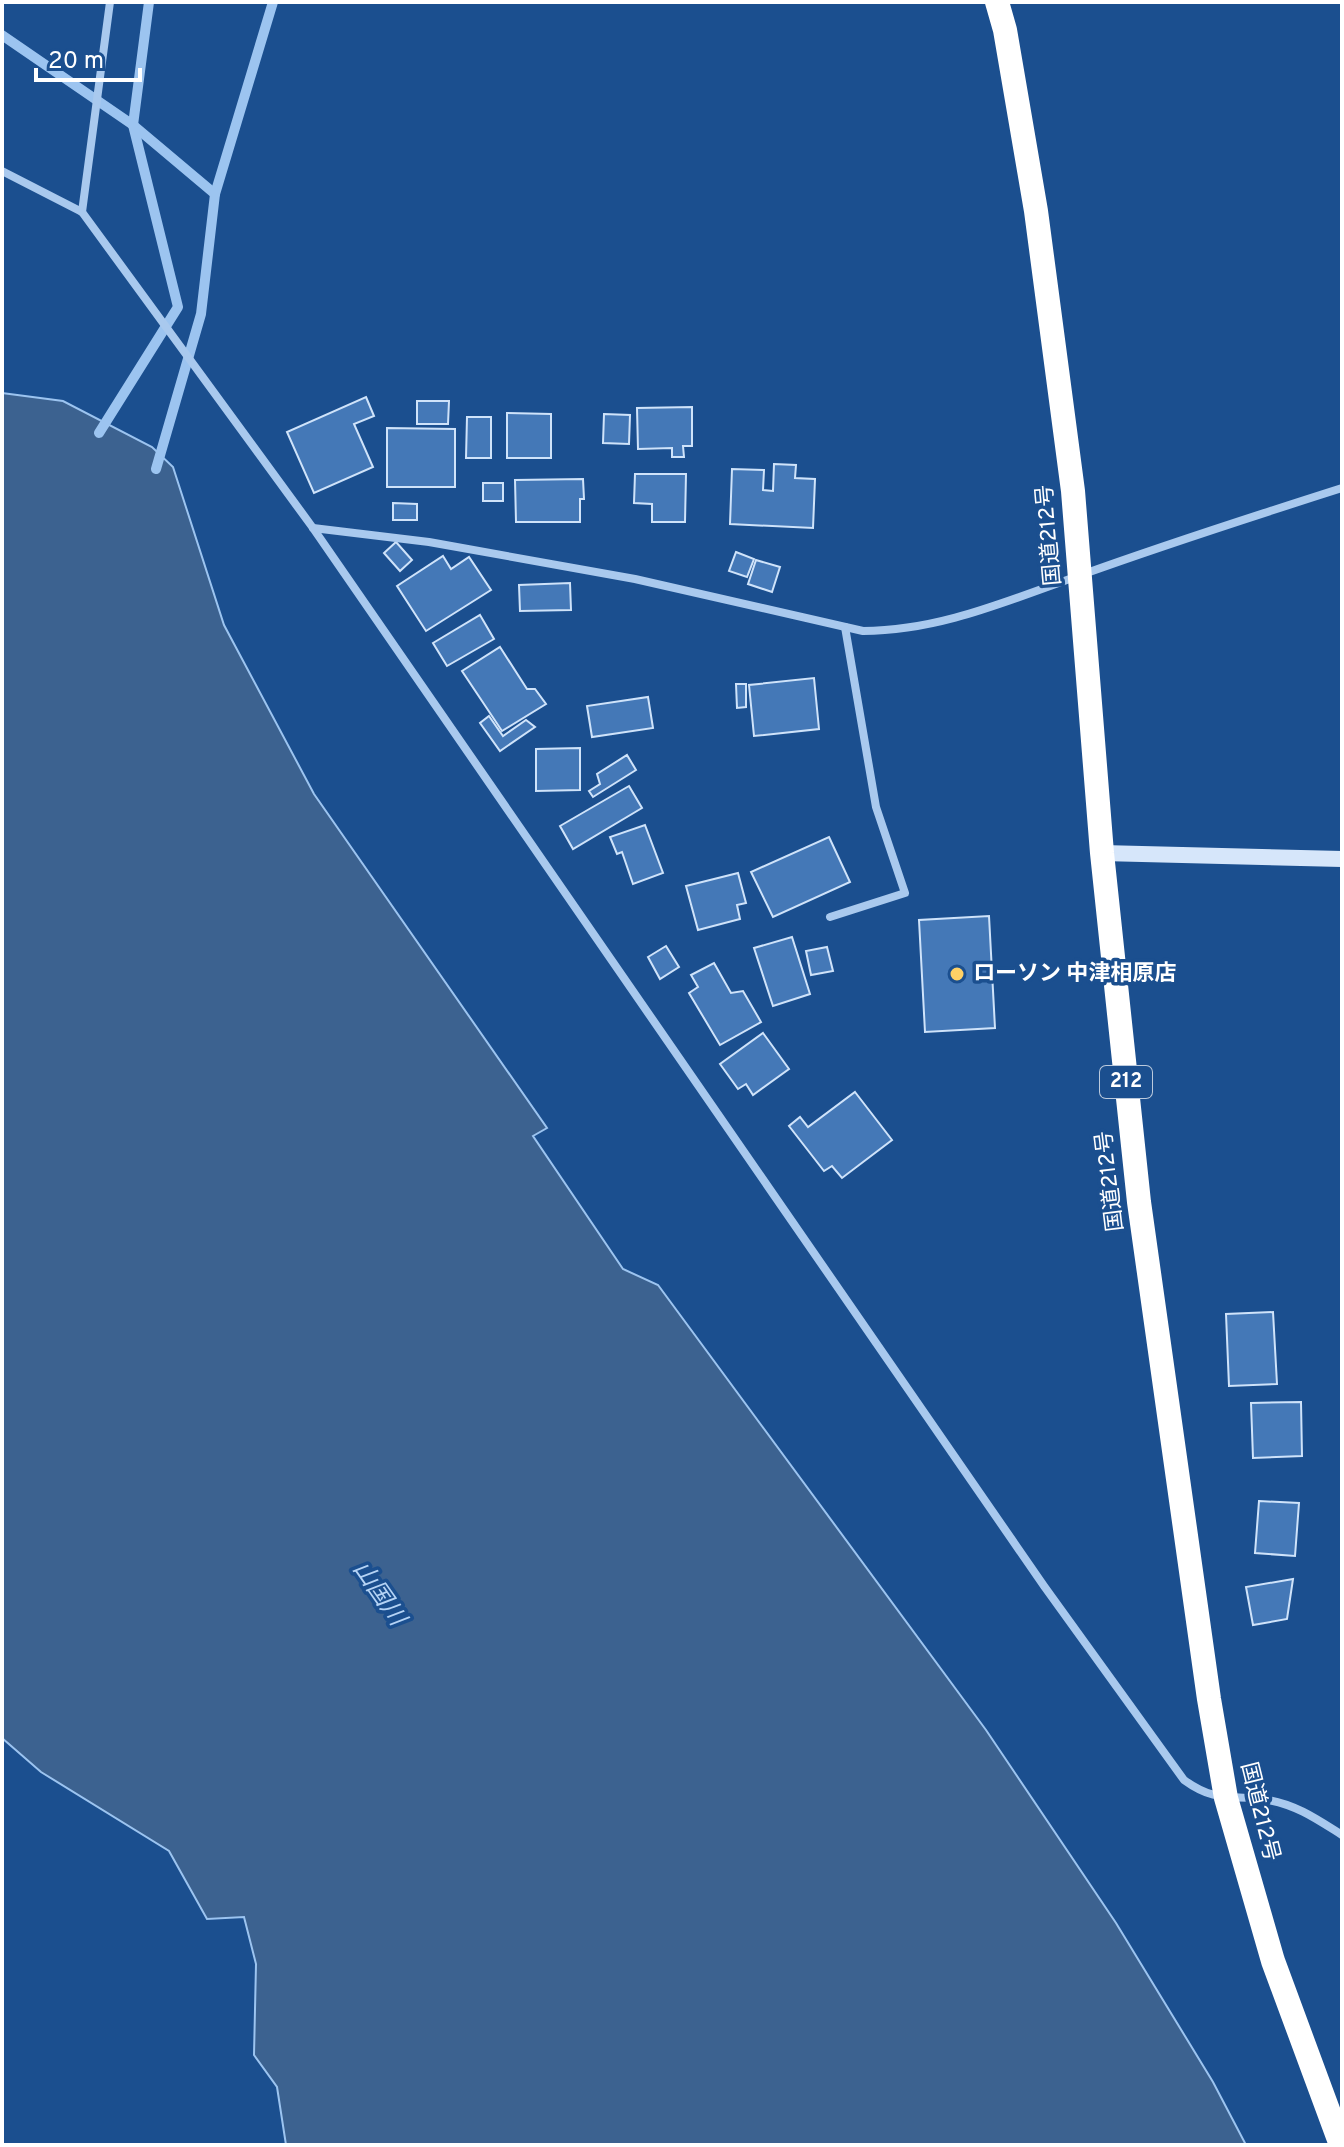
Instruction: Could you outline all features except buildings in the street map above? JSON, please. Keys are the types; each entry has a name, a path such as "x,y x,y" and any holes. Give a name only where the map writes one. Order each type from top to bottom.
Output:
{"highway":[{"name":"国道212号","path":"997,2 1005,30 1036,211 1073,491 1102,853 1139,1202 1201,1646 1226,1798 1273,1961 1341,2145"}],"street":[{"path":"82,212 110,2"},
{"path":"2,171 82,212 313,528 1053,1599 1184,1780 1215,1797 1268,1800 1289,1806 1309,1814 1342,1835"},
{"path":"313,528 429,542 635,579 863,631 898,631 1002,604 1342,488"},
{"path":"830,917 905,893 876,807 845,627"},
{"path":"1102,853 1342,859"}],"water":[{"name":"山国川","path":"2,393 63,401 152,447 173,467 224,625 314,794 547,1128 533,1136 623,1269 658,1285 986,1730 1116,1923 1213,2082 1246,2145 286,2145 277,2087 254,2055 256,1964 244,1917 207,1919 169,1851 41,1772 2,1738"}],"waterway":[{"path":"99,433 178,307 133,125 149,2"},
{"path":"156,469 201,314 215,194 273,2"},
{"path":"2,35 133,125 215,194"}],"place":[{"name":"ローソン 中津相原店","path":"957,974"}]}
